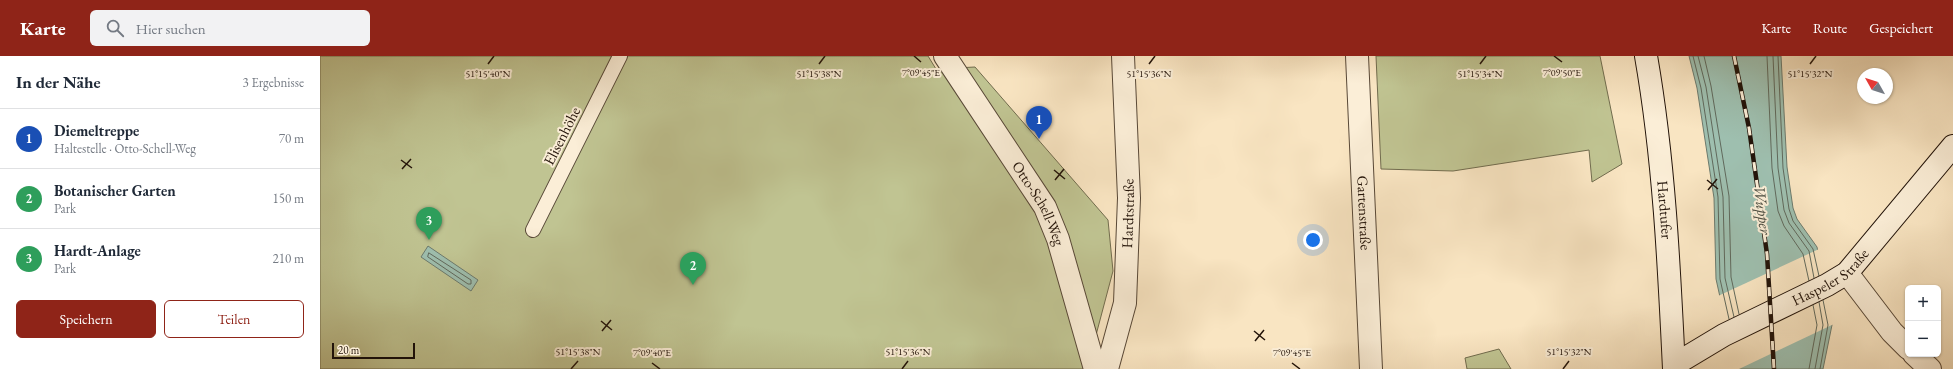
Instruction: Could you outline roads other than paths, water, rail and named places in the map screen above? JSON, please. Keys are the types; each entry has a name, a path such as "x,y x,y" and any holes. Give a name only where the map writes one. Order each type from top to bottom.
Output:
{"street":[{"name":"Otto-Schell-Weg","path":"945,56 1045,207 1058,239 1094,369"},
{"name":"Hardtstraße","path":"1107,369 1125,303 1129,198 1123,56"},
{"name":"Gartenstraße","path":"1357,56 1371,369"},
{"name":"Hardtufer","path":"1646,56 1654,100 1665,213 1674,367"},
{"name":"Haspeler Straße","path":"1674,367 1724,335 1827,285 1847,273 1953,146"},
{"path":"1847,273 1892,332 1905,345"}],"lane":[{"name":"Elisenhöhe","path":"533,230 620,56"}],"water":[{"name":"Wupper","path":"1689,56 1781,56 1787,167 1793,208 1797,219 1817,247 1832,325 1823,369 1736,369 1716,279 1714,198 1697,88"},
{"path":"428,246 478,280 471,291 421,257"}],"railway":[{"path":"1734,56 1749,128 1767,254 1774,369"}],"place":[{"name":"Diemeltreppe","path":"1039,139"},
{"name":"Hardt-Anlage","path":"429,240"},
{"name":"Botanischer Garten","path":"693,285"}]}
